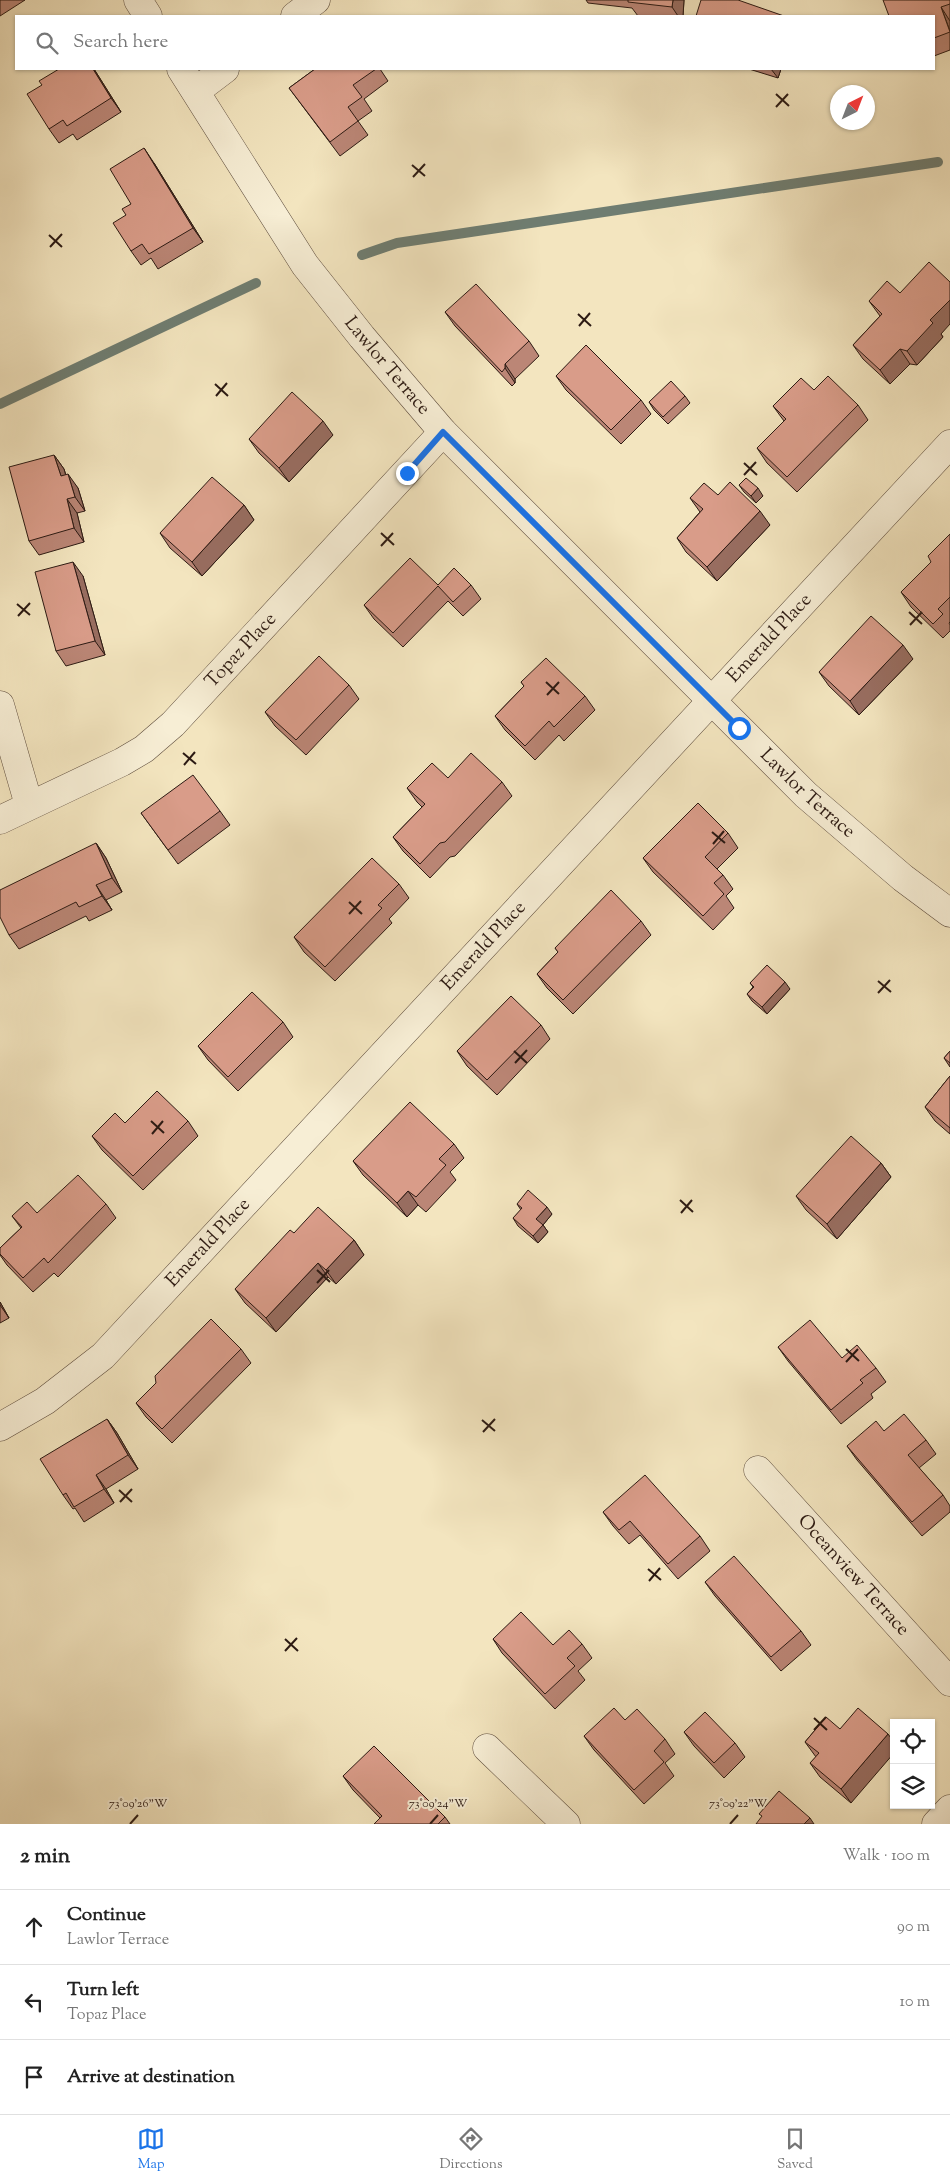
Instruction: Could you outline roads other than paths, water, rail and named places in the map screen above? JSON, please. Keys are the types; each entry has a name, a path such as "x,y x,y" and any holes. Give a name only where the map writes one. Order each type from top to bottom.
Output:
{"street":[{"path":"138,0 147,15"},
{"path":"296,15 316,0"},
{"name":"Lawlor Terrace","path":"182,70 305,265 362,337 443,432 806,795 903,878 950,913"},
{"path":"196,91 224,70"},
{"name":"Topaz Place","path":"0,820 144,750 173,724 443,432"},
{"name":"Emerald Place","path":"0,1426 45,1401 103,1356 950,444"},
{"path":"0,705 30,805"},
{"name":"Oceanview Terrace","path":"758,1470 950,1682"},
{"path":"487,1748 566,1824"},
{"path":"936,1824 950,1809"}],"waterway":[{"path":"362,255 397,243 938,162"},
{"path":"0,404 256,283"}]}
